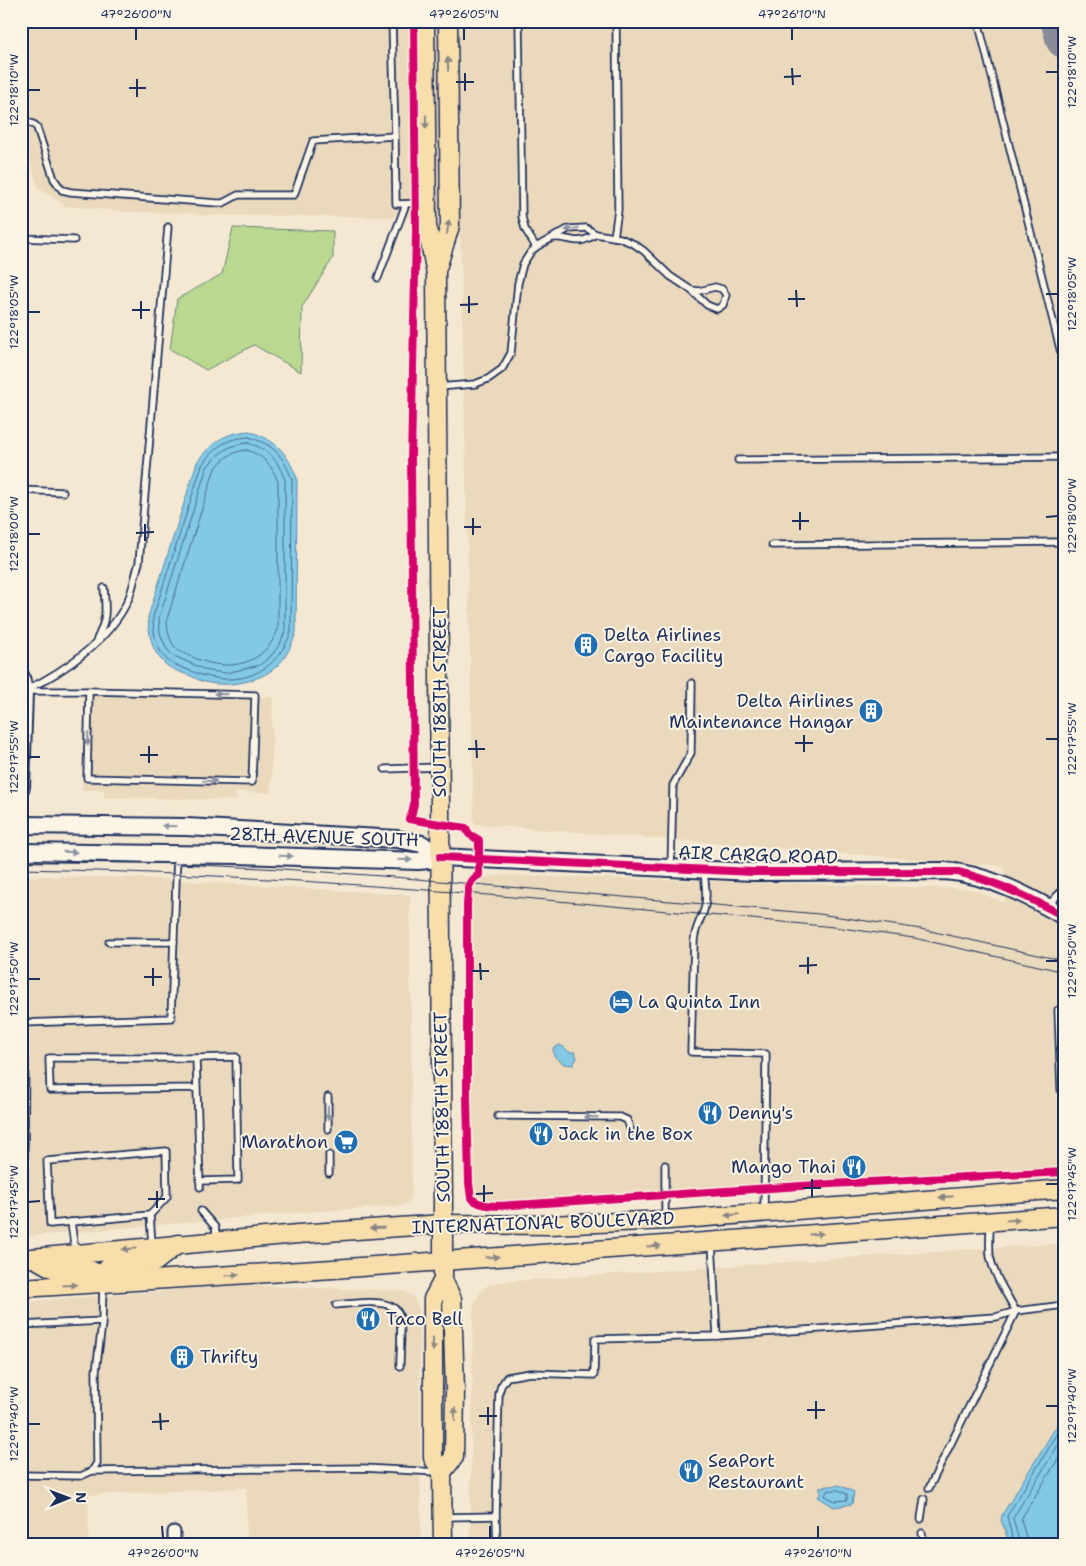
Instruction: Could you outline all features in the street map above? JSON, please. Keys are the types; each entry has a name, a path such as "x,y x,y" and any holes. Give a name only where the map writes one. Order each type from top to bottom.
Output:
{"main road":[{"name":"SOUTH 188TH STREET","path":"425,21 427,226 436,274 443,1280 452,1298 455,1390 454,1457 442,1472"},
{"name":"SOUTH 188TH STREET","path":"436,274 450,226 448,21"},
{"path":"21,787 22,684"},
{"name":"28TH AVENUE SOUTH","path":"21,825 176,826 397,839 422,844 440,857"},
{"name":"28TH AVENUE SOUTH","path":"21,852 177,854 418,861 440,857"},
{"name":"AIR CARGO ROAD","path":"440,857 796,872 958,872 992,882 1058,910"},
{"name":"INTERNATIONAL BOULEVARD","path":"26,1258 178,1244 443,1224 549,1225 666,1220 1065,1188"},
{"name":"INTERNATIONAL BOULEVARD","path":"21,1288 443,1261 1065,1216"},
{"path":"103,1283 105,1272 110,1266 155,1262 178,1244"},
{"path":"26,1258 59,1271 88,1269 98,1275 103,1283"},
{"path":"442,1472 442,1545"}],"street":[{"path":"174,1532 174,1545"}],"lane":[{"path":"392,21 396,204 427,203"},
{"path":"519,21 522,217 525,229 536,247"},
{"path":"614,237 618,210 616,21"},
{"path":"978,21 1065,369"},
{"path":"21,119 35,125 37,128 54,179 62,190 217,203 223,203 238,195 294,195 313,141 395,136"},
{"path":"378,278 406,204"},
{"path":"22,684 51,678 82,655 111,628 128,600 139,563 168,227"},
{"path":"436,387 475,384 488,379 502,369 508,361 512,348 520,272 526,258 536,247 548,239 572,228 586,228 596,234 627,240 644,251 670,276 713,308 723,305 726,299 725,292 719,287 715,286 699,291 691,290"},
{"path":"548,239 558,238 584,241 596,234"},
{"path":"21,238 74,240"},
{"path":"738,460 1065,457"},
{"path":"21,490 63,492"},
{"path":"772,545 1065,542"},
{"path":"94,643 104,626 106,613 104,588"},
{"path":"671,867 673,785 691,753 692,683"},
{"path":"22,684 89,691 255,695 252,782 86,778 89,691"},
{"path":"385,769 440,767"},
{"path":"21,1024 171,1018 177,854"},
{"path":"704,869 706,901 694,940 691,1052 766,1054 764,1212"},
{"path":"1058,910 1065,888"},
{"path":"110,942 174,942"},
{"path":"1058,1010 1061,1090 1065,1096"},
{"path":"21,1057 25,1060 23,1090 26,1258"},
{"path":"196,1058 197,1088 200,1184 238,1180 236,1057 49,1058 50,1090 197,1088"},
{"path":"328,1097 328,1129"},
{"path":"498,1116 620,1117 627,1120 631,1132"},
{"path":"166,1151 167,1197 150,1215 50,1224 47,1161 166,1151"},
{"path":"329,1155 329,1173"},
{"path":"665,1166 666,1220"},
{"path":"201,1211 215,1227 217,1241"},
{"path":"150,1215 152,1247"},
{"path":"990,1221 990,1254 996,1276 1016,1311"},
{"path":"71,1222 75,1254"},
{"path":"712,1241 716,1336"},
{"path":"92,1472 97,1463 96,1370 102,1321 103,1283"},
{"path":"336,1305 381,1303 396,1308 400,1319 400,1366"},
{"path":"497,1545 499,1393 504,1380 530,1373 594,1376 595,1339 716,1336 983,1319 1016,1311 1065,1305"},
{"path":"929,1488 1016,1311"},
{"path":"21,1325 102,1321"},
{"path":"21,1475 81,1476 92,1472 363,1468 442,1472"},
{"path":"921,1519 924,1499"},
{"path":"443,1517 496,1516"},
{"path":"922,1532 924,1545"}],"shaded area":[{"path":"21,21 1065,21 1065,1169 494,1203 484,1201 475,1193 473,1188 469,897 474,884 481,878 503,875 972,889 1005,903 1003,866 474,824 460,218 201,215 190,213 129,212 66,206 38,188 26,146 21,143"},
{"path":"85,686 259,691 259,697 273,697 271,793 236,792 236,800 104,797 104,790 82,790"},
{"path":"21,876 139,878 410,895 412,1192 410,1200 400,1206 306,1212 21,1237"},
{"path":"1065,1243 1065,1412 1002,1515 1001,1520 1010,1545 470,1545 473,1314 474,1303 479,1294 488,1285 499,1282"},
{"path":"237,1285 403,1291 413,1296 419,1308 421,1544 247,1544 246,1488 88,1495 89,1545 21,1545 21,1302"}],"green space":[{"path":"233,228 333,231 333,258 302,307 301,372 254,345 206,370 170,349 177,299 222,274"}],"water":[{"path":"249,431 274,443 289,461 297,478 296,633 290,649 273,670 245,682 214,684 199,680 164,663 156,653 152,642 148,617 197,462 219,440 232,434"},
{"path":"560,1045 569,1052 575,1052 577,1058 573,1065 564,1064 554,1056 553,1048"},
{"path":"1065,1412 1065,1545 1010,1545 1001,1520 1002,1515"},
{"path":"839,1485 854,1492 852,1504 834,1507 818,1497 820,1487"}],"taxiway":[{"path":"1060,21 1065,39"}],"tram line":[{"path":"21,859 282,869 819,914 921,929 1065,961"},
{"path":"21,869 225,877 428,890 834,927 914,938 1065,972"}],"cycle path":[{"path":"414,21 416,231 411,459 414,804 409,819 466,828 469,834 479,840 479,875 470,884 467,905 467,1097 471,1198 491,1206 507,1206 831,1184 1065,1172"},
{"path":"440,857 753,872 958,872 986,880 1013,891 1065,917"}],"place":[{"name":"Delta Airlines Cargo Facility","path":"586,645"},
{"name":"Delta Airlines Maintenance Hangar","path":"871,711"},
{"name":"La Quinta Inn","path":"621,1002"},
{"name":"Denny's","path":"710,1113"},
{"name":"Jack in the Box","path":"541,1134"},
{"name":"Marathon","path":"346,1142"},
{"name":"Mango Thai","path":"854,1167"},
{"name":"Taco Bell","path":"368,1319"},
{"name":"Thrifty","path":"182,1357"},
{"name":"SeaPort Restaurant","path":"691,1471"}]}
